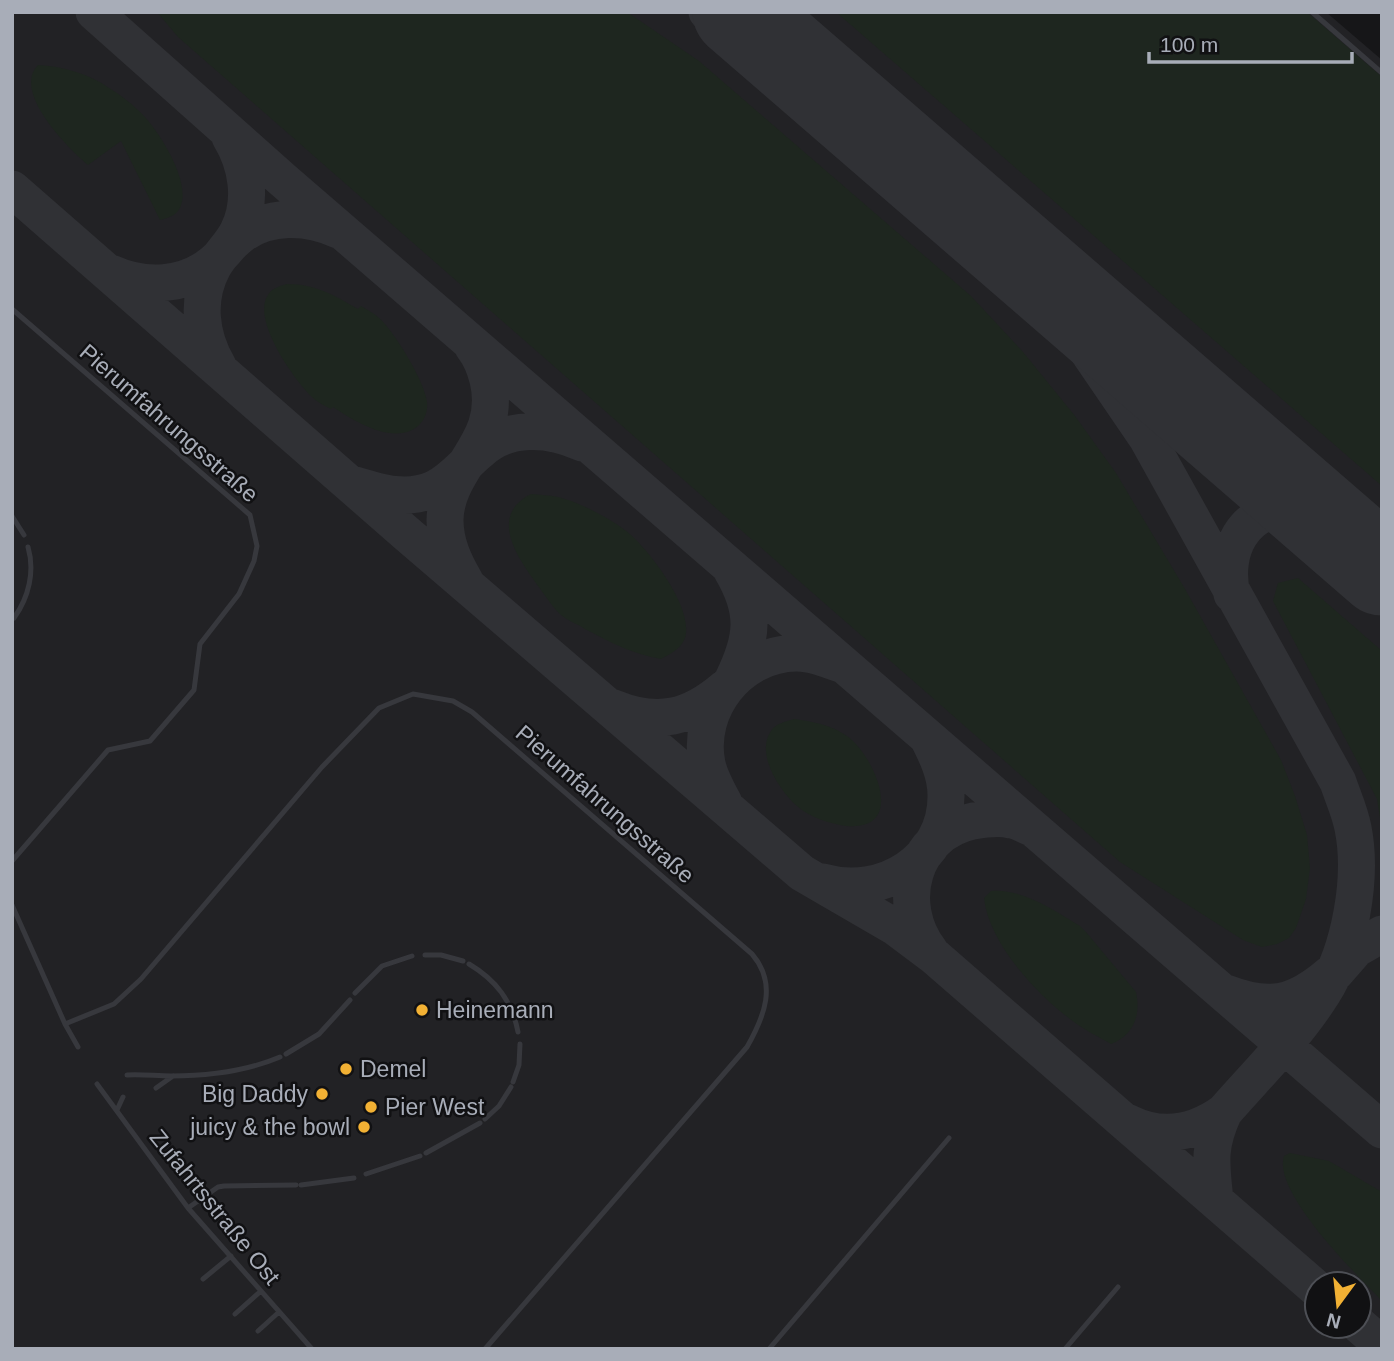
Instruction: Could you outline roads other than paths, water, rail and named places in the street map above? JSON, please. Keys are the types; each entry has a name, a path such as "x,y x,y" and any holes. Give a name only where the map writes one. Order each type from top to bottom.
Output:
{"lane":[{"path":"1312,12 1382,73"},
{"name":"Pierumfahrungsstraße","path":"12,309 250,515 257,546 254,561 239,594 200,644 194,690 150,741 108,750 12,862"},
{"path":"12,516 24,535"},
{"path":"14,618 29,588 31,564 28,547"},
{"name":"Pierumfahrungsstraße","path":"65,1024 114,1003 141,979 322,767 379,708 413,694 453,701 472,712 752,954 762,970 767,988 765,1009 747,1047 485,1349"},
{"path":"12,905 78,1047"},
{"path":"425,955 441,955 466,962 485,973 508,1001 518,1032"},
{"path":"355,993 382,966 412,956"},
{"path":"127,1075 173,1076 256,1066 283,1056 319,1034 350,1000"},
{"path":"366,1174 423,1155 483,1121 499,1106 512,1084 519,1065 520,1044"},
{"path":"156,1088 173,1076"},
{"name":"Zufahrtsstraße Ost","path":"97,1084 188,1208 312,1349"},
{"path":"117,1110 123,1097"},
{"path":"769,1349 949,1138"},
{"path":"188,1208 218,1187 298,1185 354,1178"},
{"path":"203,1279 231,1256"},
{"path":"1065,1349 1118,1287"},
{"path":"235,1314 261,1292"},
{"path":"258,1331 279,1312"}],"place":[{"name":"Heinemann","path":"422,1010"},
{"name":"Demel","path":"346,1069"},
{"name":"Big Daddy","path":"322,1094"},
{"name":"Pier West","path":"371,1107"},
{"name":"juicy & the bowl","path":"364,1127"}]}
